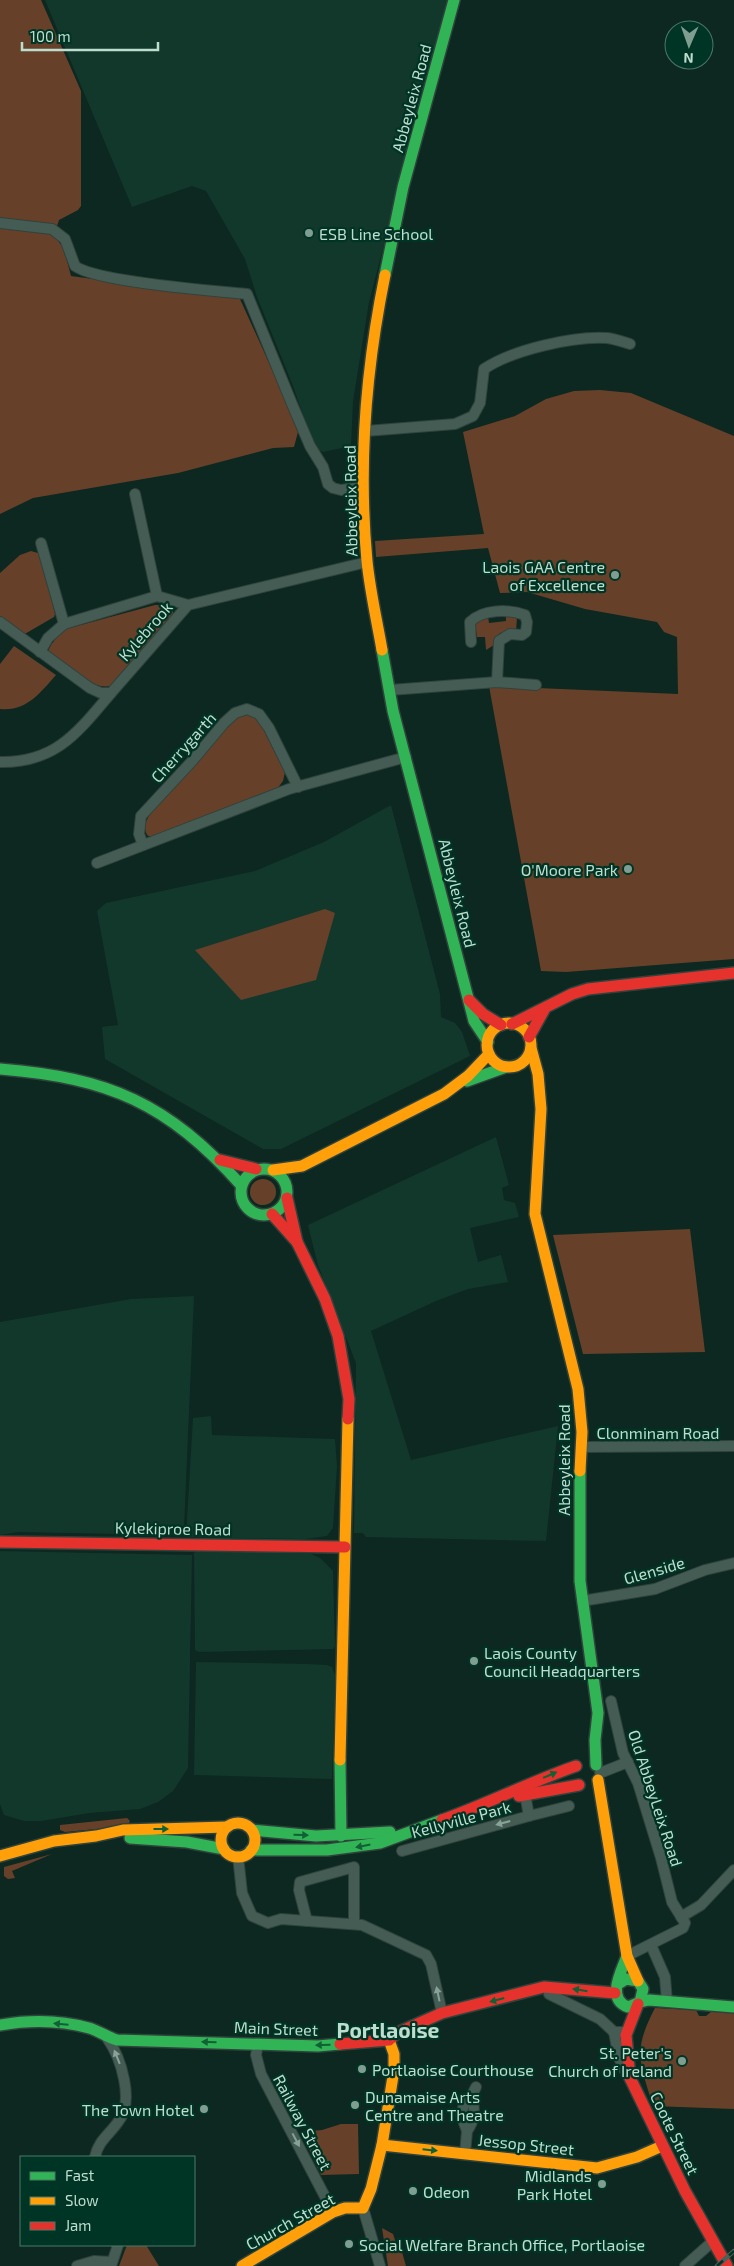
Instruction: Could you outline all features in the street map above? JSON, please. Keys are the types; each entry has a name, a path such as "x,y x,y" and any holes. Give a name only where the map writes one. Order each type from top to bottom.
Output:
{"main road":[{"name":"Abbeyleix Road","path":"454,0 403,187 376,317 368,383 363,487 367,562 390,690 474,1021 488,1048"},
{"path":"220,1160 256,1170 302,1166 460,1084 478,1068 488,1048 492,1032 544,1010 572,994 588,990 734,974"},
{"path":"469,1000 483,1014 506,1025 522,1028 530,1043"},
{"path":"460,1084 517,1071 526,1058 530,1043 544,1010"},
{"name":"Abbeyleix Road","path":"530,1043 538,1074 541,1129 535,1214 576,1376 581,1447 579,1515 582,1601 598,1713 595,1740 598,1773 627,1956"},
{"path":"488,1048 496,1062 517,1071"},
{"path":"0,1069 66,1075 114,1090 167,1117 220,1160 241,1185"},
{"name":"Abbeyleix Road","path":"517,1071 538,1093"},
{"path":"256,1170 247,1175 241,1185 241,1196 246,1206 255,1213 272,1214 281,1208 287,1192 302,1166"},
{"path":"273,1170 282,1177 297,1242 325,1299 338,1336 348,1385 350,1414 340,1753 341,1836"},
{"path":"272,1214 297,1242"},
{"name":"Kylekiproe Road","path":"0,1542 345,1546"},
{"path":"595,1740 573,1774 605,1811"},
{"path":"251,1850 350,1848 380,1843 494,1801 578,1764 589,1761 598,1773 583,1787 525,1794 494,1801"},
{"path":"0,1856 54,1841 96,1836 123,1830 227,1827 240,1823 246,1824 252,1830 255,1841 247,1854 238,1856 232,1855 224,1849 187,1842 96,1836"},
{"path":"224,1849 221,1838 227,1827"},
{"path":"252,1830 291,1835 341,1836 409,1831"},
{"path":"627,1956 644,1994 639,2003"},
{"path":"618,1994 627,1956"},
{"path":"618,1994 626,1979 651,1990 667,2002"},
{"name":"Main Street","path":"0,2024 41,2023 70,2025 97,2031 107,2038 117,2040 318,2046 389,2040 402,2030 445,2015 546,1991 618,1994"},
{"path":"618,1994 630,2007 649,2000 734,2007"},
{"name":"Coote Street","path":"618,1994 627,2032 627,2058 630,2078 662,2146 712,2242 727,2266"},
{"name":"Coote Street","path":"627,2032 639,2003"},
{"path":"362,2208 371,2189 382,2145 394,2070 394,2054 389,2040"},
{"name":"Jessop Street","path":"382,2145 597,2168 615,2164 662,2146"},
{"name":"Church Street","path":"242,2266 333,2212 345,2208 362,2208"}],"street":[{"path":"0,223 52,229 65,239 75,266 93,273 136,281 247,294 299,421 322,467 328,484 333,488 342,490 363,487"},
{"path":"366,431 455,424 473,416 480,404 484,369 493,363 511,356 575,340 608,338 630,345"},
{"path":"135,494 157,596"},
{"path":"41,544 64,624"},
{"name":"Kylebrook","path":"0,762 26,761 65,744 188,605 367,562"},
{"path":"40,652 48,638 64,624 157,596 188,605"},
{"path":"471,642 470,622 484,613 517,612 525,615 527,622 526,632 522,635 510,634 499,641 496,682"},
{"path":"0,622 90,688 101,693 111,693"},
{"path":"390,690 496,682 536,685"},
{"name":"Cherrygarth","path":"143,845 140,834 141,816 193,760 211,736 235,713 247,709 259,714 269,728 298,787"},
{"path":"96,863 298,787 406,757"},
{"name":"Clonminam Road","path":"581,1447 734,1446"},
{"name":"Glenside","path":"582,1601 655,1589 705,1570 734,1563"},
{"name":"Old AbbeyLeix Road","path":"611,1700 623,1753 638,1783 672,1902 681,1917"},
{"path":"598,1773 628,1762"},
{"name":"Kellyville Park","path":"525,1794 529,1816"},
{"name":"Kellyville Park","path":"402,1851 569,1806"},
{"path":"238,1856 242,1893 252,1916 268,1923 281,1920 308,1920 354,1924 367,1927 426,1955 430,1960 445,2015"},
{"path":"308,1920 298,1890 300,1882 354,1867 354,1924"},
{"path":"627,1956 683,1928 685,1923 681,1917 701,1905 734,1870"},
{"path":"651,1945 665,1977 667,2002"},
{"path":"546,1991 600,2020 614,2032 623,2069 630,2078"},
{"path":"614,2032 627,2032"},
{"path":"95,2156 100,2142 119,2121 124,2110 125,2090 123,2074 118,2059 107,2038"},
{"name":"Railway Street","path":"258,2044 256,2055 261,2074 333,2212"},
{"path":"465,2154 467,2131 461,2115 464,2101 470,2099 476,2087"},
{"path":"362,2208 380,2266"},
{"path":"685,2266 712,2242"},
{"path":"78,2266 94,2261 111,2264 118,2246"}],"shaded area":[{"path":"0,0 41,0 81,91 81,206 78,210 59,220 54,235 64,249 71,276 240,299 298,432 294,447 273,448 178,473 33,498 0,514"},
{"name":"ESB Line School","path":"45,0 449,0 418,118 410,120 407,134 412,137 369,302 353,401 351,446 323,452 314,447 293,386 257,297 245,259 206,191 192,186 132,207"},
{"path":"600,390 631,393 734,436 734,959 566,972 541,971 489,686 678,694 677,637 664,632 657,622 585,609 527,592 500,593 488,548 376,557 375,541 484,534 463,432 515,416 546,399 574,391"},
{"path":"31,551 38,553 43,563 55,614 54,617 23,635 0,618 0,573 20,555"},
{"path":"155,605 168,605 173,610 173,615 111,686 103,686 86,681 47,653 62,630"},
{"path":"506,614 517,617 516,631 500,633 496,637 494,645 486,650 485,637 477,637 475,623 488,617 489,623 506,621"},
{"path":"14,646 56,675 32,700 17,707 0,709 0,664"},
{"path":"250,714 261,724 285,772 283,781 277,789 155,836 148,836 145,824 151,813 235,718"},
{"path":"391,805 440,994 441,1017 455,1023 462,1032 470,1056 281,1149 263,1149 105,1059 102,1027 118,1025 97,911 106,903 255,871 324,842"},
{"path":"325,909 335,913 316,980 241,1000 195,950"},
{"path":"496,1137 509,1185 502,1188 504,1200 515,1203 519,1217 470,1228 478,1262 501,1255 508,1282 468,1289 436,1301 371,1331 411,1460 558,1426 546,1541 366,1537 363,1533 354,1533 356,1363 318,1265 308,1225"},
{"path":"263,1179 272,1183 276,1192 272,1201 263,1205 254,1201 250,1192 254,1183"},
{"path":"690,1229 705,1352 583,1354 553,1235"},
{"path":"194,1296 184,1528 173,1535 18,1532 0,1535 0,1322 131,1299"},
{"path":"211,1416 212,1435 335,1439 337,1466 333,1528 327,1536 305,1539 186,1537 193,1418"},
{"path":"198,1550 311,1554 320,1558 333,1571 335,1646 333,1649 199,1652 195,1650 194,1553"},
{"path":"0,1551 192,1555 188,1768 173,1791 158,1802 140,1809 89,1813 41,1821 24,1821 4,1815 0,1804"},
{"path":"196,1662 307,1664 332,1667 335,1675 332,1779 194,1775"},
{"path":"127,1818 130,1821 127,1826 65,1832 60,1830 60,1825"},
{"path":"52,1854 12,1871 15,1878 8,1879 4,1876 4,1867"},
{"path":"655,2008 696,2010 699,2016 706,2016 712,2011 734,2013 734,2109 653,2106 642,2067 641,2047 643,2036"},
{"path":"341,2124 358,2124 359,2174 321,2175 301,2132 322,2130"},
{"path":"382,2228 393,2234 399,2252 402,2252 406,2266 388,2266"},
{"path":"127,2246 147,2246 159,2266 119,2266"}],"railway":[{"path":"717,2266 734,2251"}],"traffic: fast":[{"path":"385,275 403,187 454,0"},
{"path":"382,650 393,711 474,1021 488,1042"},
{"path":"467,1081 506,1067"},
{"path":"0,1069 74,1079 105,1088 134,1100 161,1115 188,1134 241,1185"},
{"path":"269,1169 281,1175 286,1183 287,1192 286,1201 281,1209 273,1214 259,1215 247,1209 242,1201 241,1187 247,1175 255,1170 269,1169"},
{"path":"580,1471 580,1581 598,1713 595,1740 596,1765"},
{"path":"340,1760 341,1836"},
{"path":"251,1850 327,1850 380,1843 442,1820"},
{"path":"252,1830 316,1836 390,1832"},
{"path":"130,1838 187,1842 224,1849"},
{"path":"618,1984 626,1979 638,1981 643,1989 640,2002 628,2007 621,2003 616,1992 619,1977 627,1956"},
{"path":"640,2002 649,2000 734,2007"},
{"path":"0,2025 22,2022 67,2023 89,2028 117,2040 318,2046 340,2044"}],"traffic: slow":[{"path":"382,650 368,572 363,489 369,381 378,310 385,275"},
{"path":"509,1023 521,1027 527,1033 531,1045 527,1057 521,1063 509,1067 497,1063 491,1057 487,1045 491,1033 497,1027 509,1023"},
{"path":"531,1048 538,1074 541,1109 535,1214 578,1389 582,1432 580,1471"},
{"path":"273,1170 302,1166 444,1094 468,1076 489,1054"},
{"path":"340,1760 348,1419"},
{"path":"598,1780 627,1956 638,1981"},
{"path":"238,1823 250,1828 255,1840 250,1852 238,1857 226,1852 221,1840 226,1828 238,1823"},
{"path":"0,1856 54,1841 96,1836 123,1830 227,1827"},
{"path":"242,2266 333,2212 345,2208 363,2208 371,2189 382,2145 394,2070 394,2054 389,2040"},
{"path":"382,2145 597,2168 637,2157 662,2146"}],"traffic: jam":[{"path":"512,1024 572,994 588,989 734,973"},
{"path":"469,1000 483,1014 501,1025"},
{"path":"529,1037 544,1010"},
{"path":"220,1160 256,1169"},
{"path":"287,1198 297,1242 325,1299 338,1336 349,1399 348,1419"},
{"path":"272,1214 297,1242"},
{"path":"0,1542 345,1547"},
{"path":"442,1820 576,1766"},
{"path":"519,1796 579,1785"},
{"path":"340,2044 389,2040 397,2033 442,2013 544,1987 615,1993"},
{"path":"638,2004 626,2035 630,2078 685,2191 727,2266"}],"place":[{"name":"ESB Line School","path":"309,233"},
{"name":"Laois GAA Centre of Excellence","path":"615,575"},
{"name":"O'Moore Park","path":"628,869"},
{"name":"Laois County Council Headquarters","path":"474,1661"},
{"name":"St. Peter's Church of Ireland","path":"682,2061"},
{"name":"Portlaoise Courthouse","path":"362,2069"},
{"name":"Dunamaise Arts Centre and Theatre","path":"355,2105"},
{"name":"The Town Hotel","path":"204,2109"},
{"name":"Midlands Park Hotel","path":"602,2184"},
{"name":"Odeon","path":"413,2191"},
{"name":"Social Welfare Branch Office, Portlaoise","path":"349,2244"}],"district":[{"name":"Portlaoise","path":"388,2029"}]}
